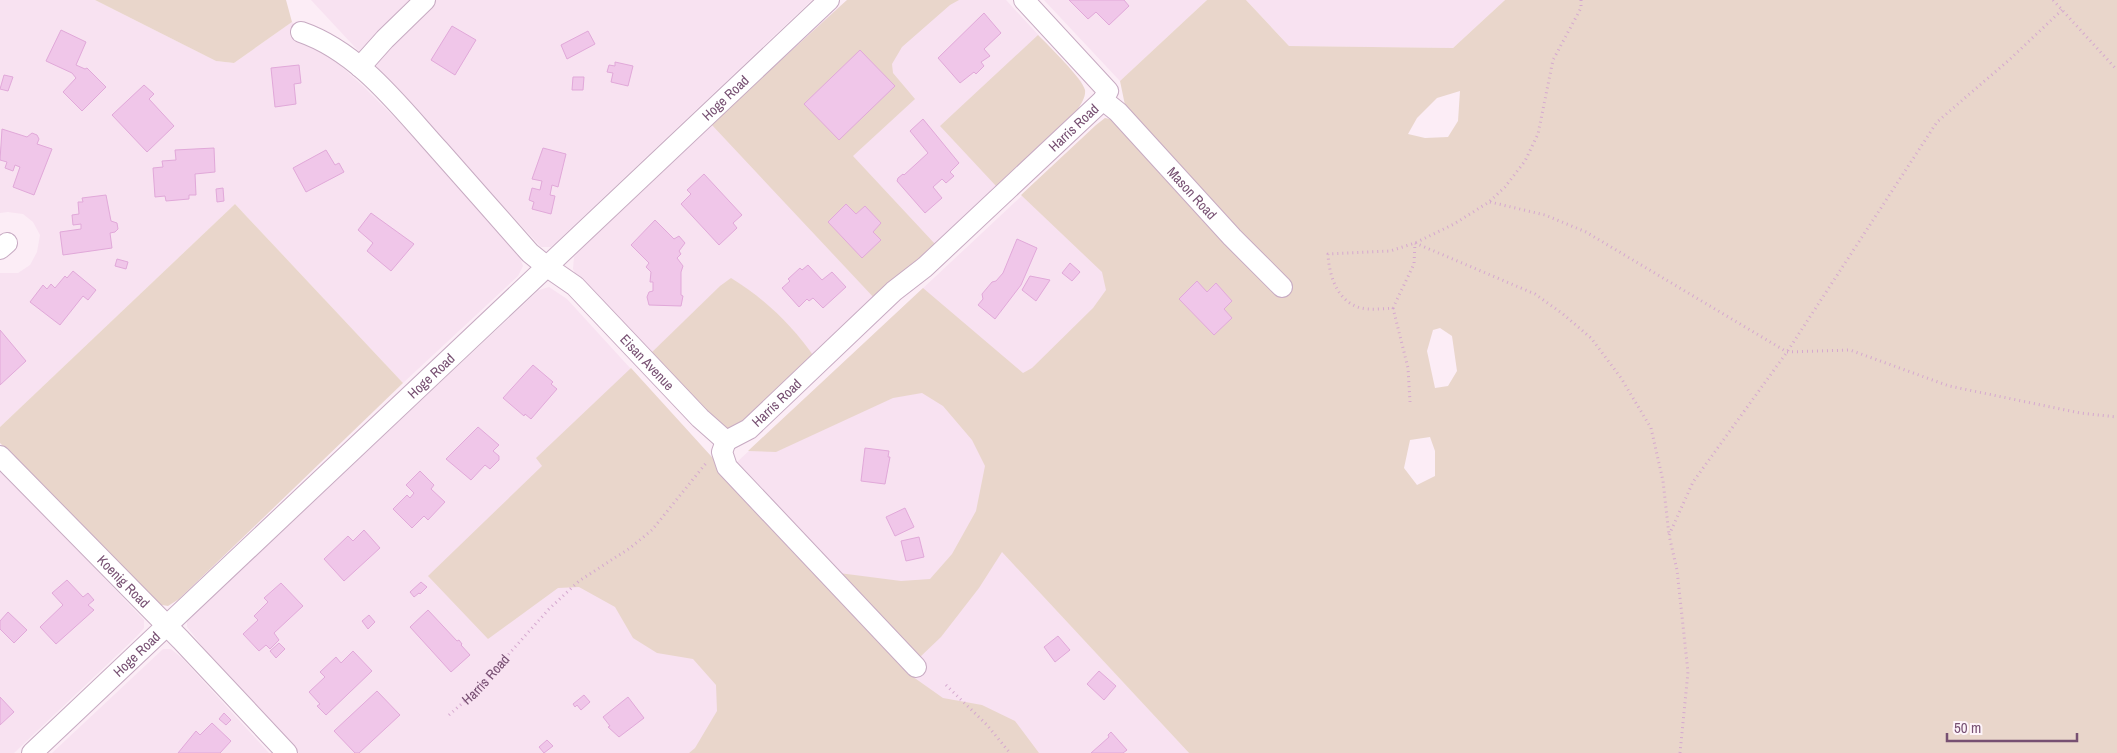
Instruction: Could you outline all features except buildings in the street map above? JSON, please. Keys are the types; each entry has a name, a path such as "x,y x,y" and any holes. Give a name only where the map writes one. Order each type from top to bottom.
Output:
{"street":[{"path":"360,67 379,45 426,0"},
{"name":"Hoge Road","path":"32,753 829,0"},
{"name":"Mason Road","path":"1024,0 1118,112 1232,237 1282,287"},
{"name":"Eisan Avenue","path":"301,32 321,39 360,67 388,93 530,253 575,286 700,418 726,441"},
{"name":"Harris Road","path":"726,441 749,429 894,291 926,267 1106,96"},
{"path":"726,441 722,452 727,467 916,667"},
{"name":"Koenig Road","path":"0,456 166,625 287,753"}],"path":[{"path":"1392,308 1362,308 1349,304 1335,286 1328,268 1328,254 1390,251 1415,243 1454,224 1489,202 1505,187 1525,161 1538,134 1553,60 1580,8 1581,0"},
{"path":"2053,0 2117,70"},
{"path":"1670,535 1693,482 1787,352 1937,122 2062,10"},
{"path":"1489,202 1545,215 1586,232 1787,352 1850,350 1950,386 2080,413 2117,417"},
{"path":"1410,402 1408,368 1392,308 1406,284 1414,264 1415,243"},
{"path":"1415,243 1535,294 1563,314 1591,338 1621,378 1651,428 1664,481 1670,535 1677,570 1688,672 1680,753"},
{"name":"Harris Road","path":"449,714 475,692 549,609 579,581 630,548 652,530 726,441"},
{"path":"946,685 987,725 1010,753"}],"shaded area":[{"path":"0,0 95,0 216,61 234,63 292,22 363,86 400,123 519,255 523,266 518,276 403,383 235,204 0,427 0,273 18,273 30,265 37,252 40,235 33,222 23,214 0,213"},
{"path":"95,0 286,0 292,22 234,63 216,61"},
{"path":"311,0 812,0 551,247 541,247"},
{"path":"847,0 1006,0 1081,81 1085,91 1083,99 1078,109 743,426 719,428 578,280 573,269 574,257 585,244 803,38"},
{"path":"847,0 959,0 950,5 902,47 892,64 893,73 915,99 853,156 935,244 876,300 711,124"},
{"path":"1044,0 1207,0 1120,81"},
{"path":"1207,0 1246,0 1289,46 1453,48 1505,0 2117,0 2117,753 1189,753 1002,552 979,588 941,637 919,658 839,573 901,581 930,579 952,554 976,511 985,466 972,440 943,406 922,393 893,398 776,452 748,451 923,288 1023,373 1032,368 1093,308 1106,290 1102,272 1021,195 1096,125 1105,118 1115,120 1126,110 1120,81","holes":["1460,91 1458,121 1448,137 1425,138 1408,134 1417,118 1437,98","1440,328 1452,336 1457,371 1448,386 1435,388 1427,351 1433,330","1430,437 1435,451 1435,476 1417,485 1404,468 1410,440"]},
{"path":"1246,0 1505,0 1453,48 1289,46"},
{"path":"1038,35 1078,78 1083,85 1085,95 1078,109 996,186 940,126"},
{"path":"1105,118 1280,293 1002,551 1189,753 299,753 216,664 187,627 187,621 192,615 539,290 549,287 567,299 909,673 736,463"},
{"path":"235,204 403,383 179,599 168,606 156,604 0,443 0,427"},
{"path":"731,278 755,294 777,314 815,358 733,432 719,428 648,356 720,286"},
{"path":"631,368 909,674 943,698 982,705 1015,721 1039,753 689,753 695,748 717,711 716,685 693,659 657,653 633,638 615,607 579,587 558,588 488,639 428,576 542,466 536,458"},
{"path":"0,469 144,620 144,628 137,636 14,753 0,753"},
{"path":"163,649 171,649 182,658 269,753 52,753"}]}
